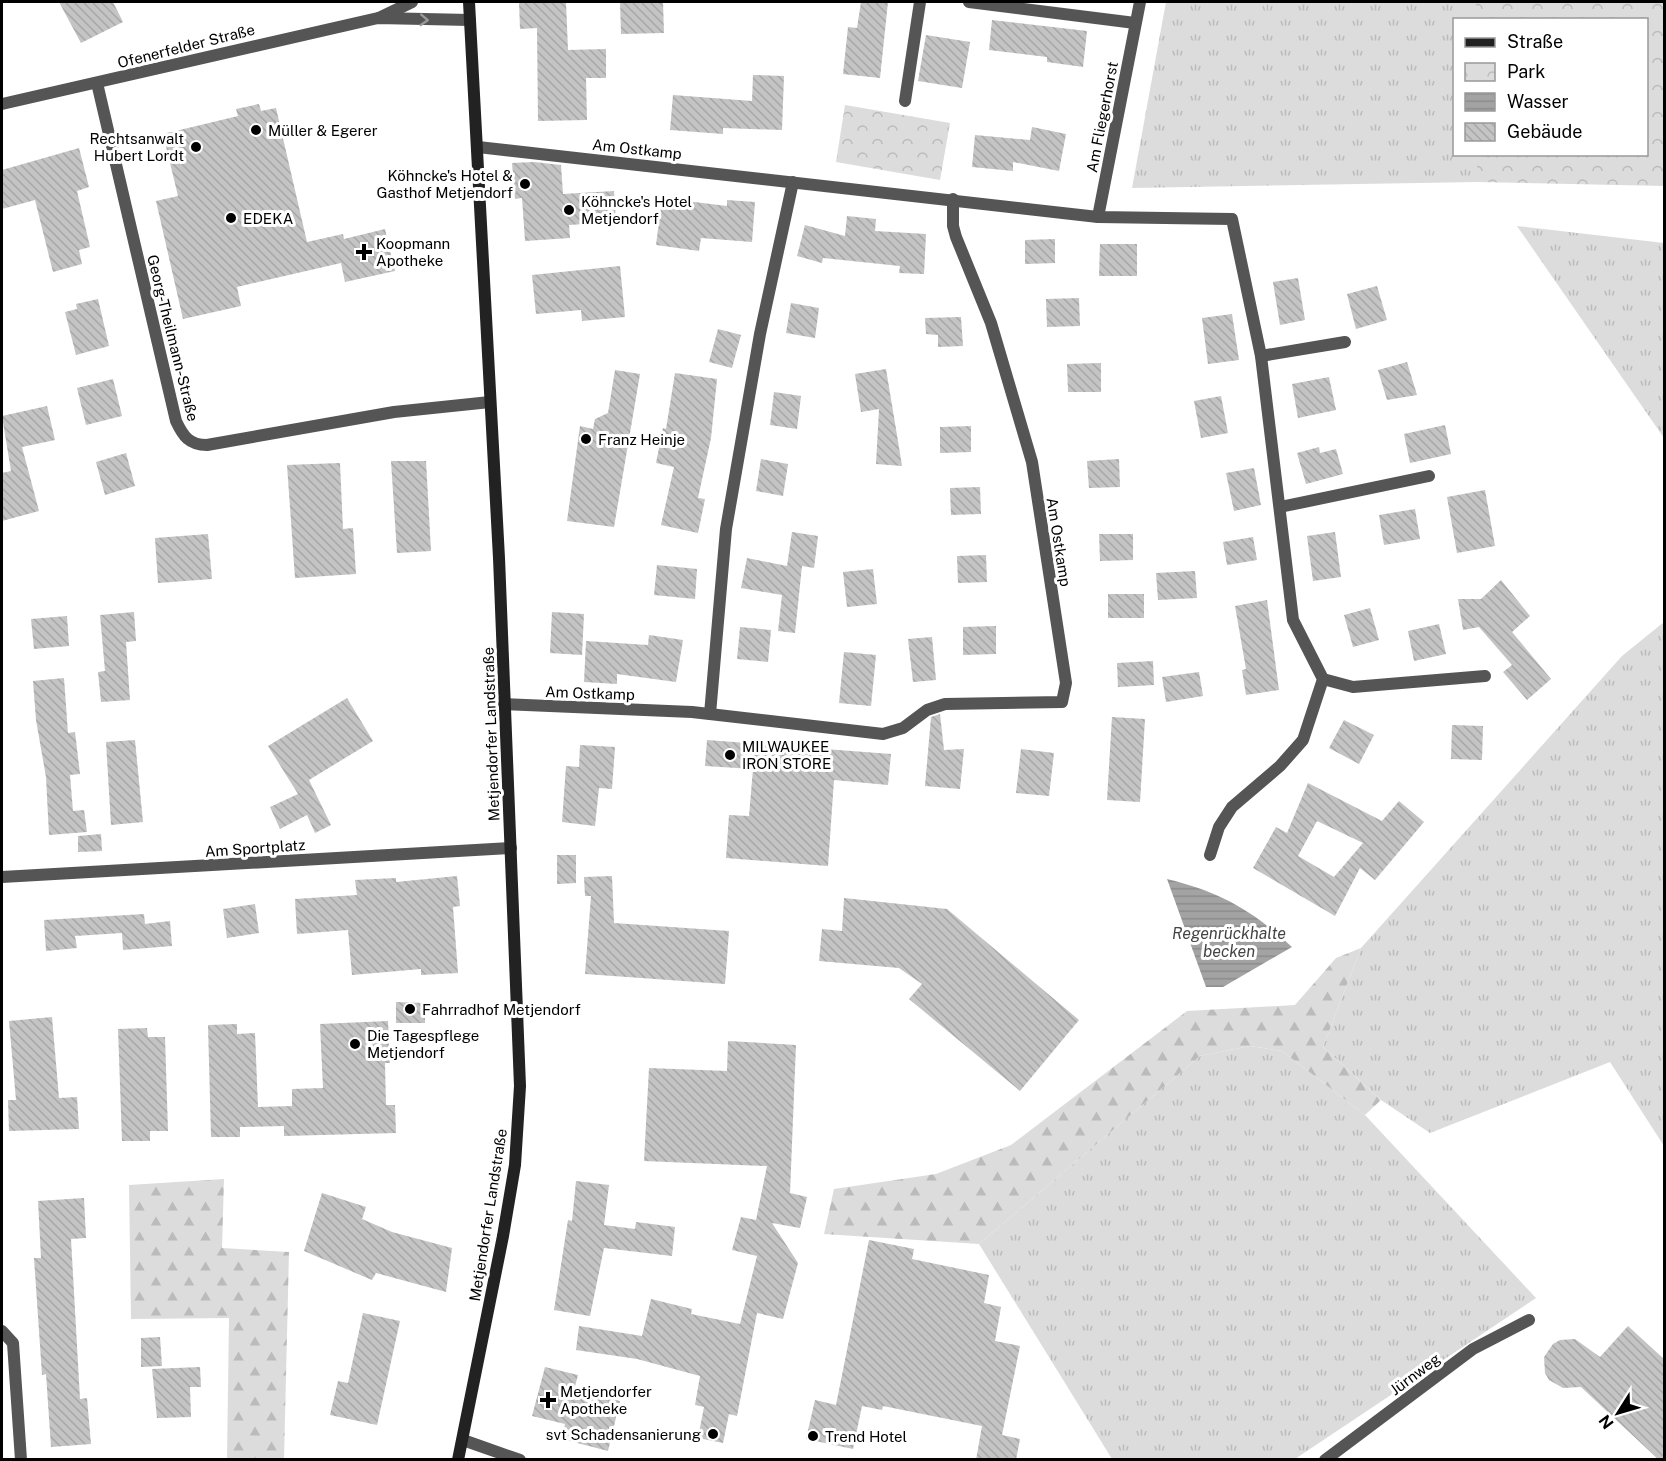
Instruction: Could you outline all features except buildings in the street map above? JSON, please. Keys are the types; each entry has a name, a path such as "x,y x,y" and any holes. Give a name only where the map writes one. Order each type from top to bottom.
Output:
{"main road":[{"name":"Metjendorfer Landstraße","path":"458,1460 503,1236 514,1166 519,1110 511,848 469,2"}],"street":[{"name":"Ofenerfelder Straße","path":"2,104 378,18 412,2"},
{"path":"905,101 920,2"},
{"path":"969,2 1135,23"},
{"name":"Am Fliegerhorst","path":"1098,217 1140,2"},
{"name":"Ofenerfelder Straße","path":"378,18 470,20"},
{"name":"Georg-Theilmann-Straße","path":"97,83 176,421 188,440 197,445 207,445 413,410 490,402"},
{"name":"Am Ostkamp","path":"478,147 953,199 953,226 956,237 992,323 1032,462 1066,683 1062,702 945,704 927,710 903,728 883,734 710,714 504,704"},
{"path":"710,714 726,529 760,334 793,182"},
{"path":"953,199 1098,217 1232,219 1261,356 1293,620 1323,679 1304,740 1280,766 1232,807 1219,827 1210,855"},
{"path":"1261,356 1345,342"},
{"path":"1280,507 1430,476"},
{"path":"1323,679 1353,687 1485,676"},
{"name":"Am Sportplatz","path":"2,877 511,848"},
{"name":"Jürnweg","path":"1325,1460 1473,1349 1529,1320"},
{"path":"2,1330 14,1343 21,1460"},
{"path":"463,1440 520,1460"}],"green space":[{"path":"1166,2 1476,2 1476,18 1453,18 1453,156 1477,156 1477,182 1132,188"},
{"path":"1476,2 1664,2 1664,186 1477,182 1477,156 1648,156 1648,18 1476,18"},
{"path":"845,105 950,123 940,180 836,162"},
{"path":"1517,226 1664,243 1664,438"},
{"path":"1664,622 1664,1146 1610,1062 1430,1133 1381,1100 1323,1047 1361,948 1622,656"},
{"path":"1361,948 1323,1047 1381,1100 1365,1115 1282,1051 1250,1046 1200,1056 979,1244 824,1234 834,1189 936,1174 1011,1145 1187,1011 1295,1005 1336,958"},
{"path":"1250,1046 1282,1051 1365,1115 1536,1298 1295,1459 1112,1459 979,1244 1200,1056"},
{"path":"224,1179 222,1248 289,1252 284,1459 227,1459 229,1318 131,1319 129,1185"}],"water":[{"name":"Regenrückhalte becken","path":"1167,879 1203,890 1234,904 1263,923 1292,947 1223,987 1206,987"}],"place":[{"name":"Müller & Egerer","path":"256,130"},
{"name":"Rechtsanwalt Hubert Lordt","path":"196,147"},
{"name":"Köhncke's Hotel & Gasthof Metjendorf","path":"525,184"},
{"name":"Köhncke's Hotel Metjendorf","path":"569,210"},
{"name":"EDEKA","path":"231,218"},
{"name":"Koopmann Apotheke","path":"364,252"},
{"name":"Franz Heinje","path":"586,439"},
{"name":"MILWAUKEE IRON STORE","path":"730,755"},
{"name":"Fahrradhof Metjendorf","path":"410,1009"},
{"name":"Die Tagespflege Metjendorf","path":"355,1044"},
{"name":"Metjendorfer Apotheke","path":"548,1400"},
{"name":"svt Schadensanierung","path":"713,1434"},
{"name":"Trend Hotel","path":"813,1436"}]}
